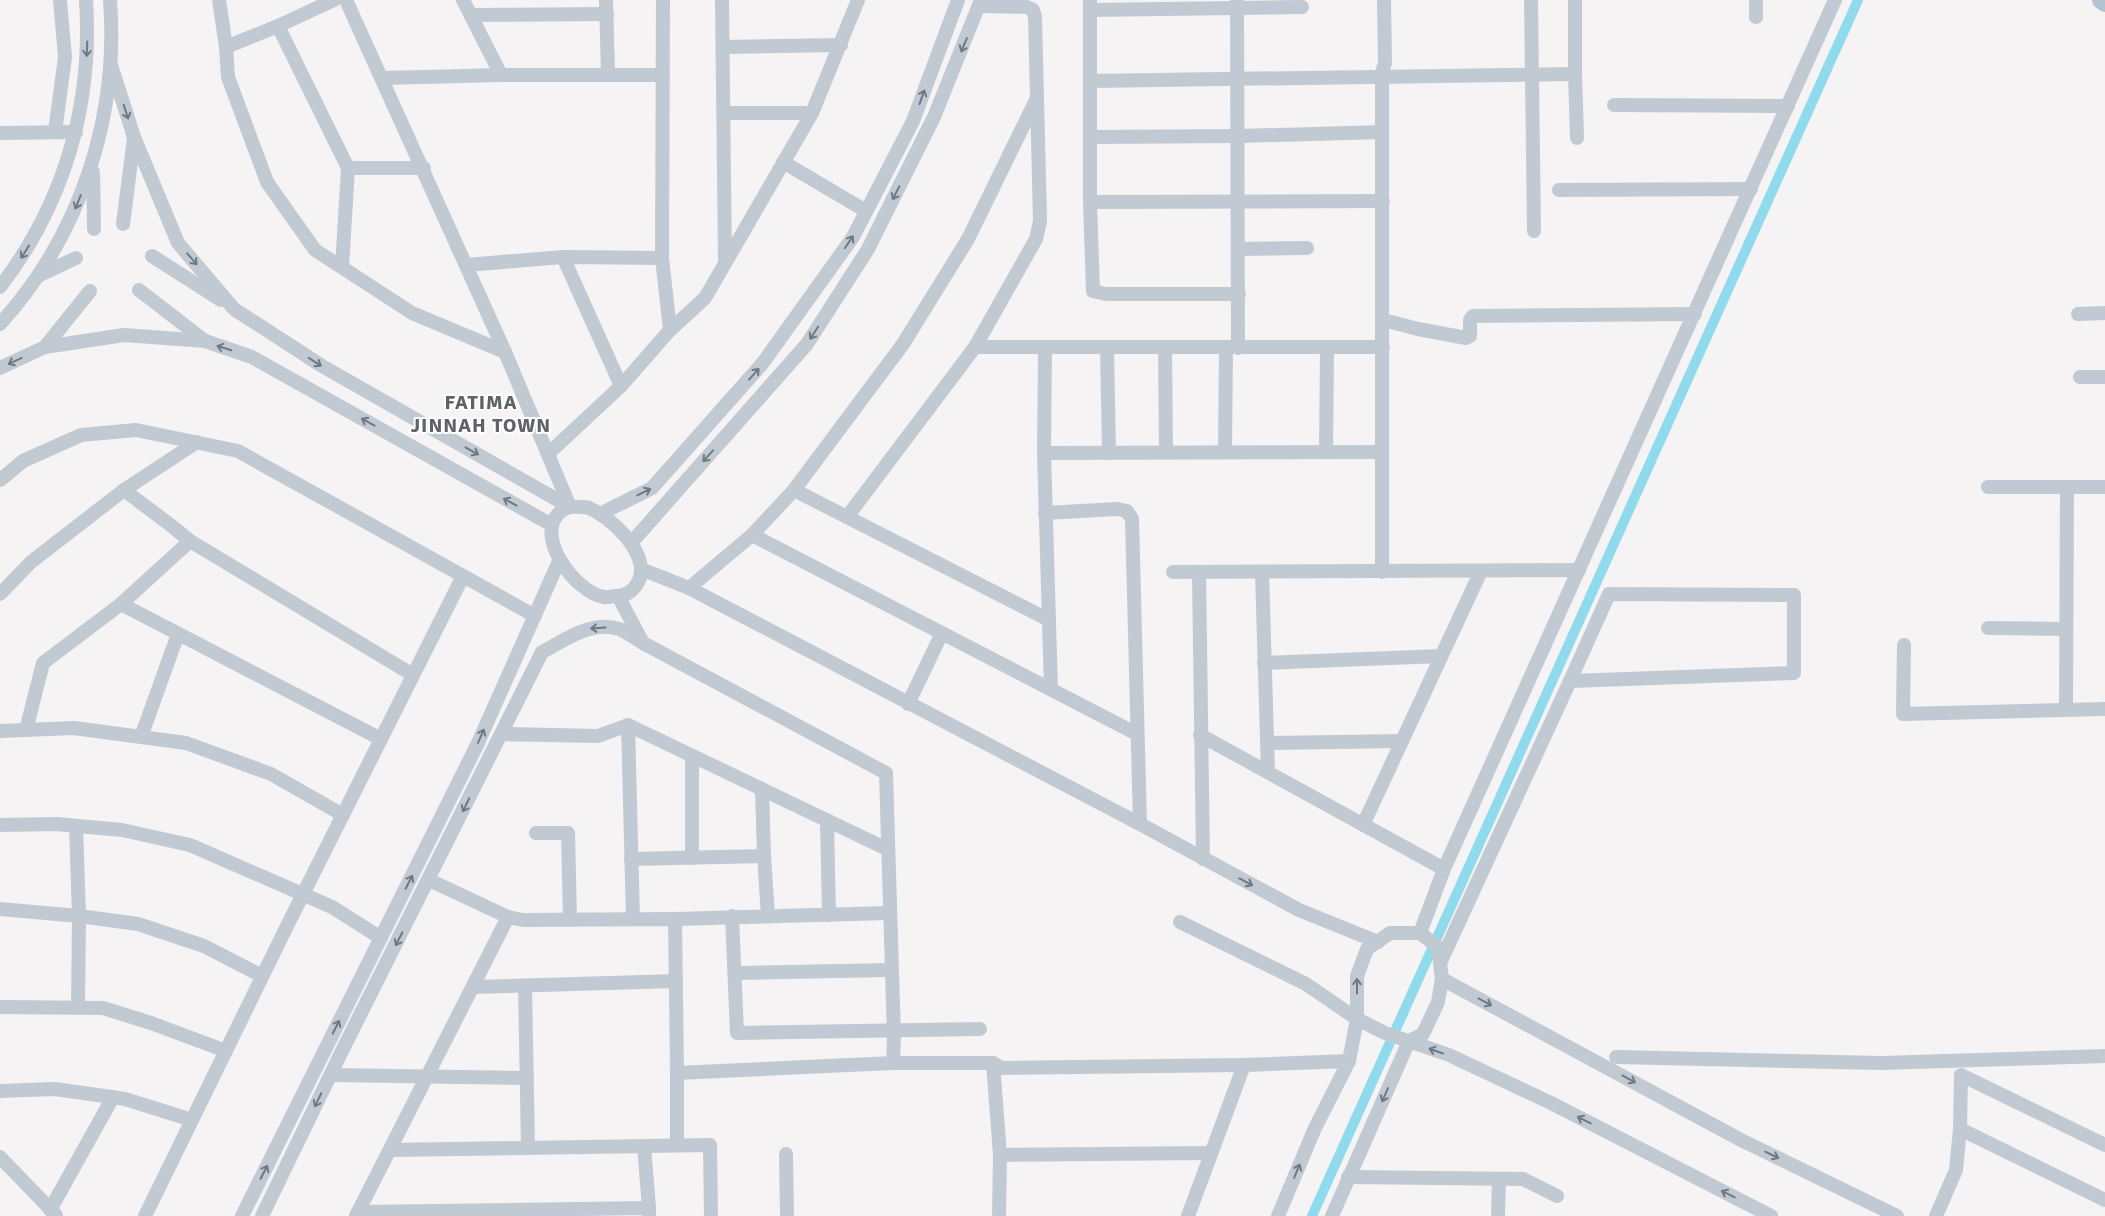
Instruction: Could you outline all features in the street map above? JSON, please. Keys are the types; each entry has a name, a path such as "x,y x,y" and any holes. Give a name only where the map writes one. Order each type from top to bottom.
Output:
{"main road":[{"path":"2101,0 2105,3"}],"street":[{"path":"55,132 65,57 60,0"},
{"path":"0,287 25,252 48,210 67,165 76,132 86,70 86,0"},
{"path":"0,324 39,275 75,210 93,163 104,115 111,65 110,0"},
{"path":"219,0 226,47 228,78 267,182 315,250 412,313 506,352"},
{"path":"226,47 334,0"},
{"path":"346,0 506,352 570,506"},
{"path":"463,0 501,75"},
{"path":"663,0 662,258 670,330"},
{"path":"722,0 725,263"},
{"path":"549,453 621,386 670,330 705,298 812,113 858,0"},
{"path":"600,514 652,488 762,364 853,237 913,121 958,0"},
{"path":"1377,0 1379,65 1382,74"},
{"path":"1382,572 1382,74 1385,63 1384,0"},
{"path":"1531,0 1534,231"},
{"path":"1575,0 1577,138"},
{"path":"1756,0 1756,18"},
{"path":"1420,933 1444,869 1835,0"},
{"path":"632,542 812,336 868,249 934,117 981,3 1027,6 1033,10 1036,18 1040,221 1036,239 975,348 847,517"},
{"path":"1224,452 1232,348 1239,294 1237,4"},
{"path":"1239,294 1106,294 1093,291 1090,202 1090,5 1237,4 1302,7"},
{"path":"471,15 546,7 607,7 608,74"},
{"path":"278,26 348,168 342,267"},
{"path":"723,48 841,45"},
{"path":"111,65 134,137 178,243 234,309"},
{"path":"1090,81 1238,79 1382,74 1575,74"},
{"path":"382,78 501,75 663,75"},
{"path":"689,588 752,535 794,490 903,344 968,239 1038,98"},
{"path":"1614,105 1788,106"},
{"path":"724,113 812,113"},
{"path":"0,133 76,132"},
{"path":"1090,137 1239,136 1382,132"},
{"path":"123,224 134,137"},
{"path":"784,162 866,211"},
{"path":"93,163 94,229"},
{"path":"348,168 424,168"},
{"path":"1559,190 1751,189"},
{"path":"1090,202 1383,201"},
{"path":"1239,249 1307,248"},
{"path":"152,256 322,366 570,506 586,507 600,514 620,529 632,542 641,569 637,585 625,595 604,597 587,590 572,578 559,561 552,542 552,526 559,513 570,506"},
{"path":"466,265 564,257 662,258"},
{"path":"564,257 621,386"},
{"path":"39,275 76,258"},
{"path":"139,290 205,341"},
{"path":"45,347 90,291"},
{"path":"2078,314 2105,313"},
{"path":"1383,320 1466,338 1470,336 1470,320 1473,316 1695,314"},
{"path":"0,368 45,347 124,335 205,341 252,357 552,526"},
{"path":"975,348 1383,347"},
{"path":"1045,348 1044,453 1051,689"},
{"path":"1107,348 1109,452"},
{"path":"1165,348 1166,452"},
{"path":"1326,452 1327,348"},
{"path":"2080,377 2105,377"},
{"path":"0,480 23,462 81,435 136,430 238,451 535,616"},
{"path":"0,594 30,562 124,490 197,442"},
{"path":"1044,453 1382,452"},
{"path":"2105,478 1990,483 2105,487"},
{"path":"2066,710 2067,487"},
{"path":"124,490 190,541 413,675"},
{"path":"794,490 1049,620"},
{"path":"1046,513 1117,509 1127,511 1132,519 1140,824"},
{"path":"752,535 1137,734"},
{"path":"26,730 43,663 121,604 190,541"},
{"path":"242,1216 478,743 559,561"},
{"path":"641,569 689,588 1140,824 1299,910 1378,942"},
{"path":"1173,572 1579,570"},
{"path":"1363,825 1481,571"},
{"path":"1199,572 1203,859"},
{"path":"1262,572 1268,772"},
{"path":"145,1216 303,893 462,576"},
{"path":"1441,961 1609,594 1794,595 1794,673 1570,682"},
{"path":"618,596 643,643"},
{"path":"121,604 381,739"},
{"path":"262,1216 542,652 582,630 602,627 619,629 886,774 894,1030 893,1063"},
{"path":"1988,628 2066,629"},
{"path":"908,704 942,633"},
{"path":"142,737 178,634"},
{"path":"1904,645 1903,714 2105,709"},
{"path":"1264,663 1441,656"},
{"path":"502,734 598,736 628,725 887,849"},
{"path":"628,725 633,919"},
{"path":"0,730 74,728 186,744 271,774 342,815"},
{"path":"1200,735 1444,869"},
{"path":"1267,742 1402,741"},
{"path":"692,756 692,858"},
{"path":"762,789 768,916"},
{"path":"827,820 829,915"},
{"path":"0,826 56,824 122,830 190,845 332,907 381,938"},
{"path":"76,826 79,916 78,1008"},
{"path":"536,833 568,833 570,919"},
{"path":"631,859 764,856"},
{"path":"428,880 508,918 523,920 675,919 889,913"},
{"path":"0,910 79,916 138,924 204,946 262,976"},
{"path":"732,916 737,1033 980,1029"},
{"path":"508,918 357,1214 649,1212 644,1146"},
{"path":"675,919 677,1146"},
{"path":"1180,922 1306,984 1358,1019 1385,1033 1449,1055 1551,1103 1772,1216"},
{"path":"1278,1216 1314,1128 1349,1061 1358,1019 1357,976 1367,949 1390,933 1420,933 1438,947 1442,980 1438,1002 1423,1034 1410,1041 1332,1216"},
{"path":"735,973 891,970"},
{"path":"1442,980 1741,1140 1894,1215"},
{"path":"473,987 676,981"},
{"path":"525,986 528,1148"},
{"path":"0,1007 103,1008 151,1022 226,1051"},
{"path":"1616,1057 1881,1063 2105,1056"},
{"path":"677,1073 893,1063 993,1063 1001,1068 1349,1061"},
{"path":"993,1063 1000,1155 999,1216"},
{"path":"1188,1216 1244,1064"},
{"path":"331,1075 527,1078"},
{"path":"1936,1216 1956,1170 1960,1129 1961,1075 2105,1145"},
{"path":"0,1091 54,1089 125,1098 192,1120"},
{"path":"0,1157 54,1213 113,1097"},
{"path":"1960,1129 2105,1200"},
{"path":"390,1150 710,1145 711,1216"},
{"path":"1000,1155 1211,1153"},
{"path":"786,1154 787,1216"},
{"path":"1348,1177 1524,1178 1557,1196"},
{"path":"1498,1216 1499,1179"}],"waterway":[{"path":"1312,1216 1858,0"}],"district":[{"name":"FATIMA JINNAH TOWN","path":"481,414"}]}
